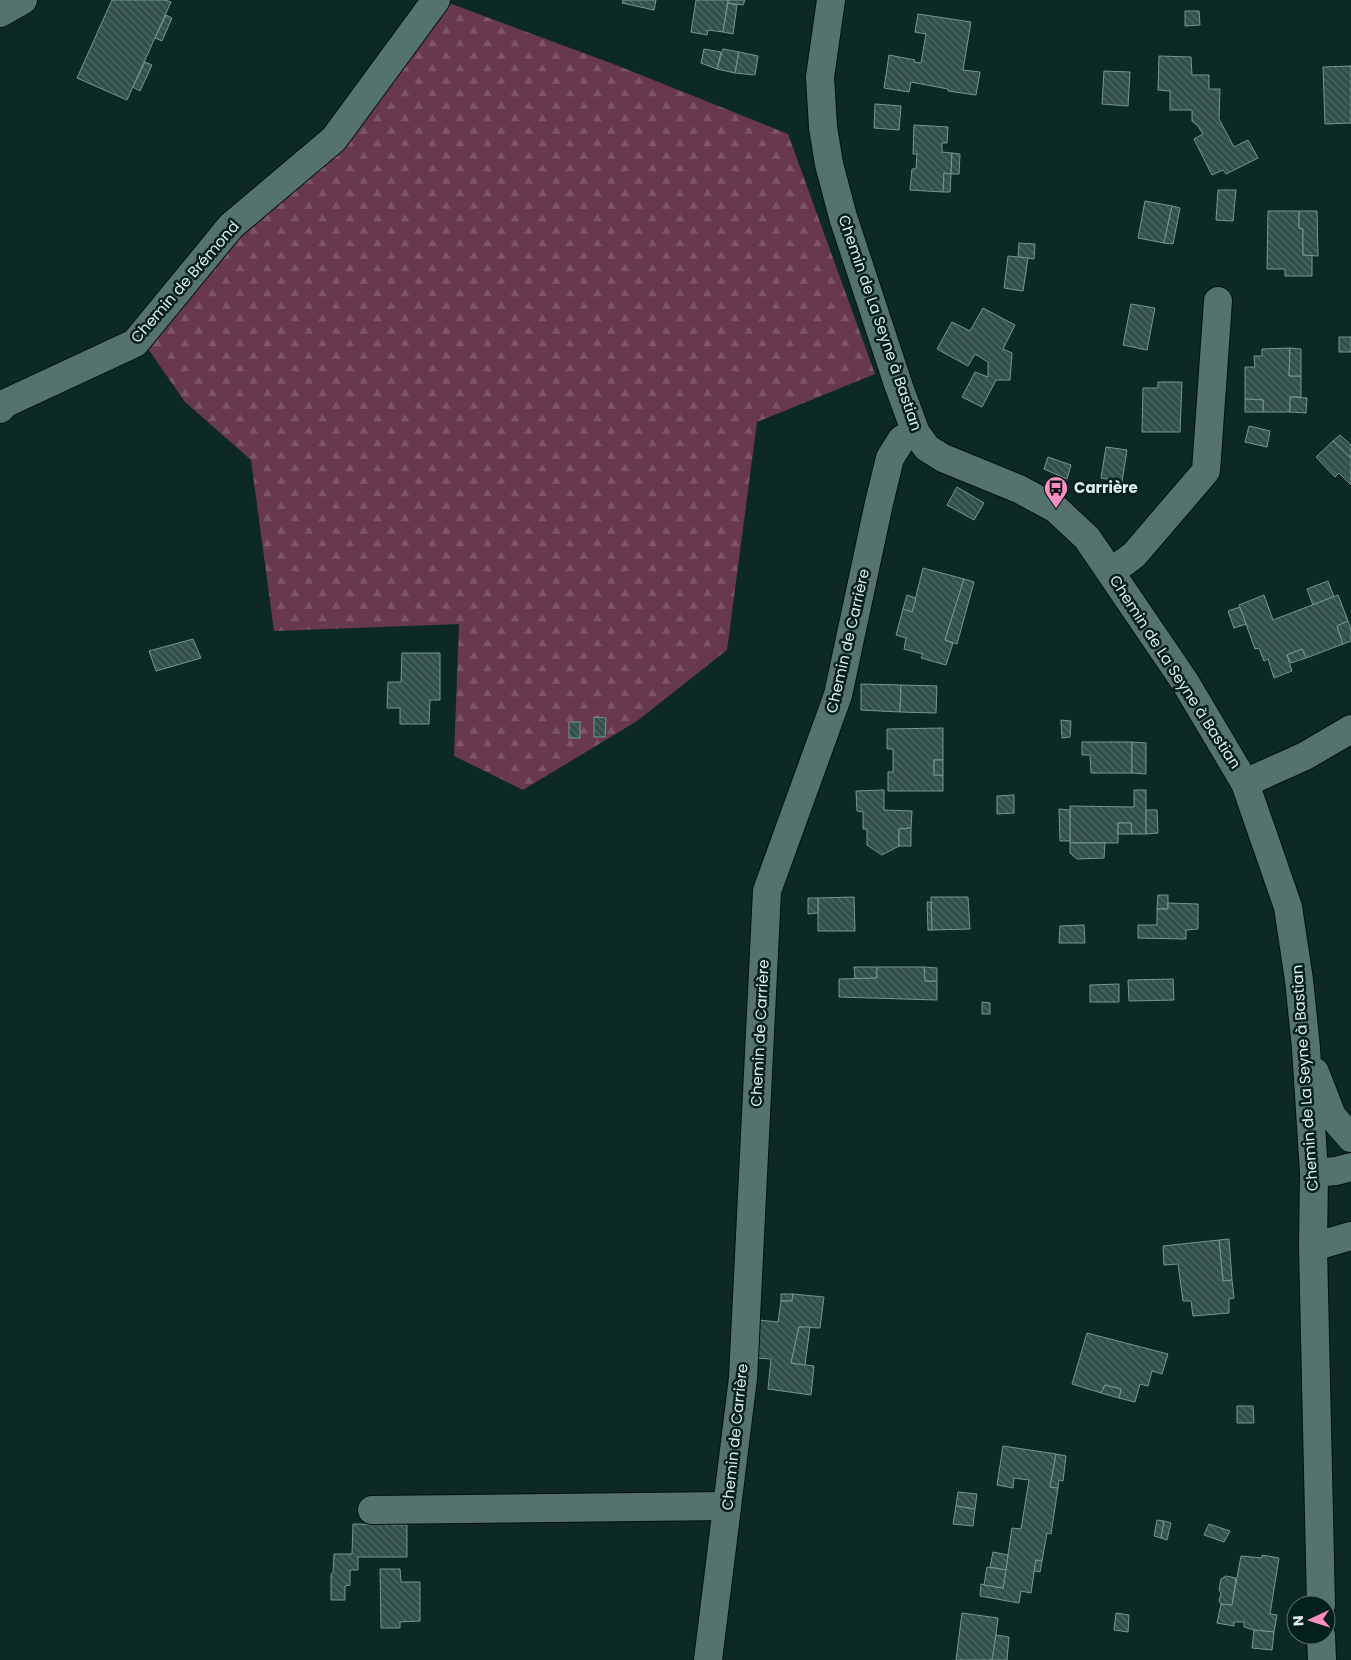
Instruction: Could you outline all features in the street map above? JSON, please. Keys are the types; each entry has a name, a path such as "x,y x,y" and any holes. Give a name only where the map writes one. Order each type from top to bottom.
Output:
{"street":[{"path":"0,13 23,0"},
{"name":"Chemin de Brémond","path":"0,408 6,403 135,343 231,226 334,139 436,0"},
{"name":"Chemin de La Seyne à Bastian","path":"831,0 820,76 828,164 843,217 916,434 927,448 944,458 1019,489 1056,509 1087,538 1185,682 1245,783 1288,907 1299,980 1306,1048 1314,1172 1313,1247 1321,1595"},
{"path":"1111,572 1134,555 1206,471 1218,301"},
{"name":"Chemin de Carrière","path":"708,1660 743,1378 768,891 838,695 878,504 890,458 902,440 916,434"},
{"path":"1245,783 1305,756 1351,729"},
{"path":"1306,1048 1332,1116 1351,1138"},
{"path":"1314,1172 1336,1171 1351,1167"},
{"path":"1313,1247 1351,1236"},
{"path":"372,1510 727,1506"},
{"path":"1321,1645 1322,1660"}],"green space":[{"path":"449,3 616,65 788,134 875,374 757,422 727,650 637,721 523,790 454,756 459,624 274,631 251,460 185,402 144,343 230,240 334,153"}],"building":[{"path":"112,0 166,0 171,2 127,100 77,78"},
{"path":"623,0 656,0 654,10 622,3"},
{"path":"696,0 728,0 723,32 708,30 707,35 691,32"},
{"path":"728,0 745,0 743,5 728,3"},
{"path":"728,3 737,5 733,34 723,32"},
{"path":"1185,11 1199,11 1200,25 1185,26"},
{"path":"918,14 971,22 963,70 980,72 976,95 948,91 948,89 911,82 909,92 884,88 889,55 921,63 926,34 915,32"},
{"path":"166,15 172,18 162,41 155,38"},
{"path":"704,49 721,52 717,69 701,63"},
{"path":"723,49 739,52 735,73 717,69"},
{"path":"739,52 758,56 755,75 735,73"},
{"path":"1159,56 1191,57 1192,75 1209,75 1209,89 1220,89 1219,119 1234,147 1248,140 1258,158 1226,174 1223,170 1212,175 1194,139 1203,134 1192,121 1192,110 1170,110 1170,91 1158,90"},
{"path":"145,62 152,65 140,91 133,87"},
{"path":"1351,66 1351,123 1325,124 1323,67"},
{"path":"1104,71 1130,72 1128,106 1102,104"},
{"path":"875,104 901,106 899,130 874,128"},
{"path":"914,125 948,127 947,143 942,143 942,152 952,153 951,174 944,173 943,192 910,190 912,169 916,169 917,154 913,154"},
{"path":"952,153 960,154 959,174 951,174"},
{"path":"944,173 951,174 950,192 943,192"},
{"path":"1218,190 1236,190 1233,221 1216,220"},
{"path":"1145,201 1172,206 1164,243 1138,238"},
{"path":"1172,206 1180,208 1173,244 1164,243"},
{"path":"1268,211 1299,211 1299,228 1303,229 1303,255 1312,255 1312,276 1285,276 1285,269 1267,269"},
{"path":"1299,211 1317,211 1318,256 1303,255 1303,229 1299,228"},
{"path":"1019,243 1035,244 1034,259 1018,257"},
{"path":"1008,256 1028,258 1023,291 1004,288"},
{"path":"1131,304 1155,308 1147,350 1123,345"},
{"path":"983,308 1015,325 1003,349 1012,353 1010,380 996,380 982,407 962,397 975,372 988,377 988,362 975,354 968,366 937,349 952,322 970,331"},
{"path":"1339,337 1351,337 1351,352 1339,352"},
{"path":"1290,348 1289,376 1301,376 1301,397 1290,397 1290,412 1263,412 1263,400 1245,399 1245,367 1255,367 1254,356 1262,356 1262,349"},
{"path":"1290,348 1301,349 1301,376 1289,376"},
{"path":"1158,382 1182,382 1180,432 1142,432 1143,388 1158,388"},
{"path":"1290,397 1307,398 1306,413 1290,412"},
{"path":"1245,399 1263,400 1263,412 1245,412"},
{"path":"1249,426 1270,431 1267,447 1245,442"},
{"path":"1340,435 1351,445 1351,459 1333,441"},
{"path":"1333,441 1351,458 1351,485 1339,473 1335,477 1316,457"},
{"path":"1106,447 1127,450 1122,482 1101,478"},
{"path":"1048,457 1071,465 1067,479 1044,469"},
{"path":"957,487 984,503 974,520 947,505"},
{"path":"923,568 964,579 945,640 953,643 946,665 921,658 923,654 904,649 906,638 896,635 903,609 912,612"},
{"path":"964,579 974,582 957,644 945,640"},
{"path":"1328,581 1334,597 1313,605 1307,589"},
{"path":"907,595 916,598 912,612 903,609"},
{"path":"1264,595 1273,620 1338,595 1348,621 1337,626 1343,644 1306,658 1302,649 1287,655 1292,671 1274,678 1268,659 1264,661 1259,648 1255,649 1239,605"},
{"path":"1240,607 1246,624 1234,628 1228,611"},
{"path":"1348,621 1351,629 1351,641 1343,644 1337,626"},
{"path":"193,639 201,658 156,671 149,651"},
{"path":"1302,649 1306,658 1291,663 1287,655"},
{"path":"402,653 440,653 440,700 430,700 429,724 400,724 400,708 387,708 388,682 401,682"},
{"path":"861,684 901,685 900,712 861,710"},
{"path":"901,685 937,686 936,713 900,712"},
{"path":"594,717 606,718 605,737 594,737"},
{"path":"1061,720 1071,721 1070,737 1062,738"},
{"path":"569,722 580,722 580,738 569,738"},
{"path":"943,728 943,760 934,760 934,775 943,775 943,791 888,791 888,772 893,772 893,749 887,749 887,729"},
{"path":"1082,742 1132,742 1132,773 1091,773 1090,755 1082,755"},
{"path":"1132,742 1146,743 1146,774 1132,773"},
{"path":"934,760 943,760 943,775 934,775"},
{"path":"884,790 884,810 912,811 911,828 899,829 899,846 882,855 867,845 867,829 863,829 863,812 857,811 856,791"},
{"path":"1134,790 1146,790 1146,834 1132,834 1131,823 1118,823 1118,843 1070,843 1070,806 1134,807"},
{"path":"1014,795 1014,813 997,814 997,796"},
{"path":"1059,809 1070,810 1070,841 1060,841"},
{"path":"1146,810 1157,810 1158,833 1146,834"},
{"path":"1118,823 1131,823 1132,834 1118,834"},
{"path":"911,828 911,846 899,846 899,829"},
{"path":"1070,843 1105,843 1104,858 1077,859 1070,853"},
{"path":"1158,895 1168,895 1168,909 1157,909"},
{"path":"854,897 855,931 818,931 818,898"},
{"path":"931,897 968,897 970,929 932,930"},
{"path":"808,898 818,898 818,913 808,914"},
{"path":"927,902 931,902 932,930 928,930"},
{"path":"1168,903 1198,904 1198,929 1186,930 1186,939 1138,938 1138,925 1157,925 1157,909 1168,909"},
{"path":"1084,925 1085,943 1059,943 1060,926"},
{"path":"854,967 877,967 877,978 855,979"},
{"path":"877,967 924,967 925,981 937,981 937,1000 839,997 839,979 877,978"},
{"path":"924,967 937,968 937,981 925,981"},
{"path":"1173,979 1174,1000 1129,1001 1128,980"},
{"path":"1119,984 1119,1002 1090,1002 1090,985"},
{"path":"982,1002 990,1003 990,1014 982,1014"},
{"path":"1229,1239 1232,1280 1223,1281 1219,1240"},
{"path":"1219,1240 1223,1281 1232,1280 1234,1298 1229,1299 1229,1313 1193,1316 1191,1301 1183,1301 1178,1264 1164,1265 1163,1246"},
{"path":"781,1294 793,1294 792,1301 781,1301"},
{"path":"793,1294 824,1297 820,1328 799,1327 791,1363 814,1366 811,1395 768,1389 771,1359 754,1358 759,1320 778,1322 781,1301 792,1301"},
{"path":"799,1327 810,1327 805,1365 791,1363"},
{"path":"1087,1333 1168,1354 1162,1374 1152,1371 1148,1386 1140,1384 1135,1402 1119,1398 1121,1389 1105,1385 1101,1393 1072,1384"},
{"path":"1105,1385 1121,1389 1119,1398 1101,1393"},
{"path":"1237,1406 1253,1406 1254,1423 1237,1423"},
{"path":"1003,1446 1056,1454 1050,1487 1058,1488 1051,1534 1047,1533 1042,1561 1036,1560 1031,1593 1021,1591 1019,1603 980,1596 981,1584 1003,1588 1012,1528 1021,1529 1029,1480 1014,1478 1013,1488 997,1485"},
{"path":"1056,1454 1066,1456 1063,1481 1059,1480 1058,1488 1050,1487"},
{"path":"958,1492 977,1494 975,1509 956,1506"},
{"path":"956,1506 975,1509 973,1526 953,1524"},
{"path":"1157,1520 1164,1521 1161,1538 1154,1536"},
{"path":"1164,1521 1171,1523 1167,1540 1161,1538"},
{"path":"353,1524 407,1525 407,1557 358,1557 358,1570 350,1570 350,1585 345,1586 345,1600 331,1600 331,1574 333,1573 334,1554 352,1554"},
{"path":"1209,1524 1230,1531 1224,1542 1204,1535"},
{"path":"993,1552 1008,1555 1006,1570 990,1567"},
{"path":"1262,1555 1279,1558 1270,1614 1277,1615 1274,1632 1244,1627 1244,1622 1234,1622 1234,1626 1217,1623 1221,1604 1232,1605 1241,1556 1262,1558"},
{"path":"1036,1560 1042,1561 1040,1572 1034,1571"},
{"path":"987,1567 1006,1570 1003,1588 984,1585"},
{"path":"380,1569 400,1569 401,1582 420,1582 420,1621 400,1622 400,1628 381,1628"},
{"path":"1226,1576 1236,1578 1232,1605 1221,1604 1219,1601 1221,1579"},
{"path":"962,1613 998,1618 993,1660 956,1660"},
{"path":"1116,1613 1129,1615 1128,1632 1114,1630"},
{"path":"1254,1630 1274,1632 1272,1650 1252,1648"},
{"path":"996,1635 1009,1637 1007,1660 992,1660"}],"place":[{"name":"Carrière","path":"1056,509"}]}
